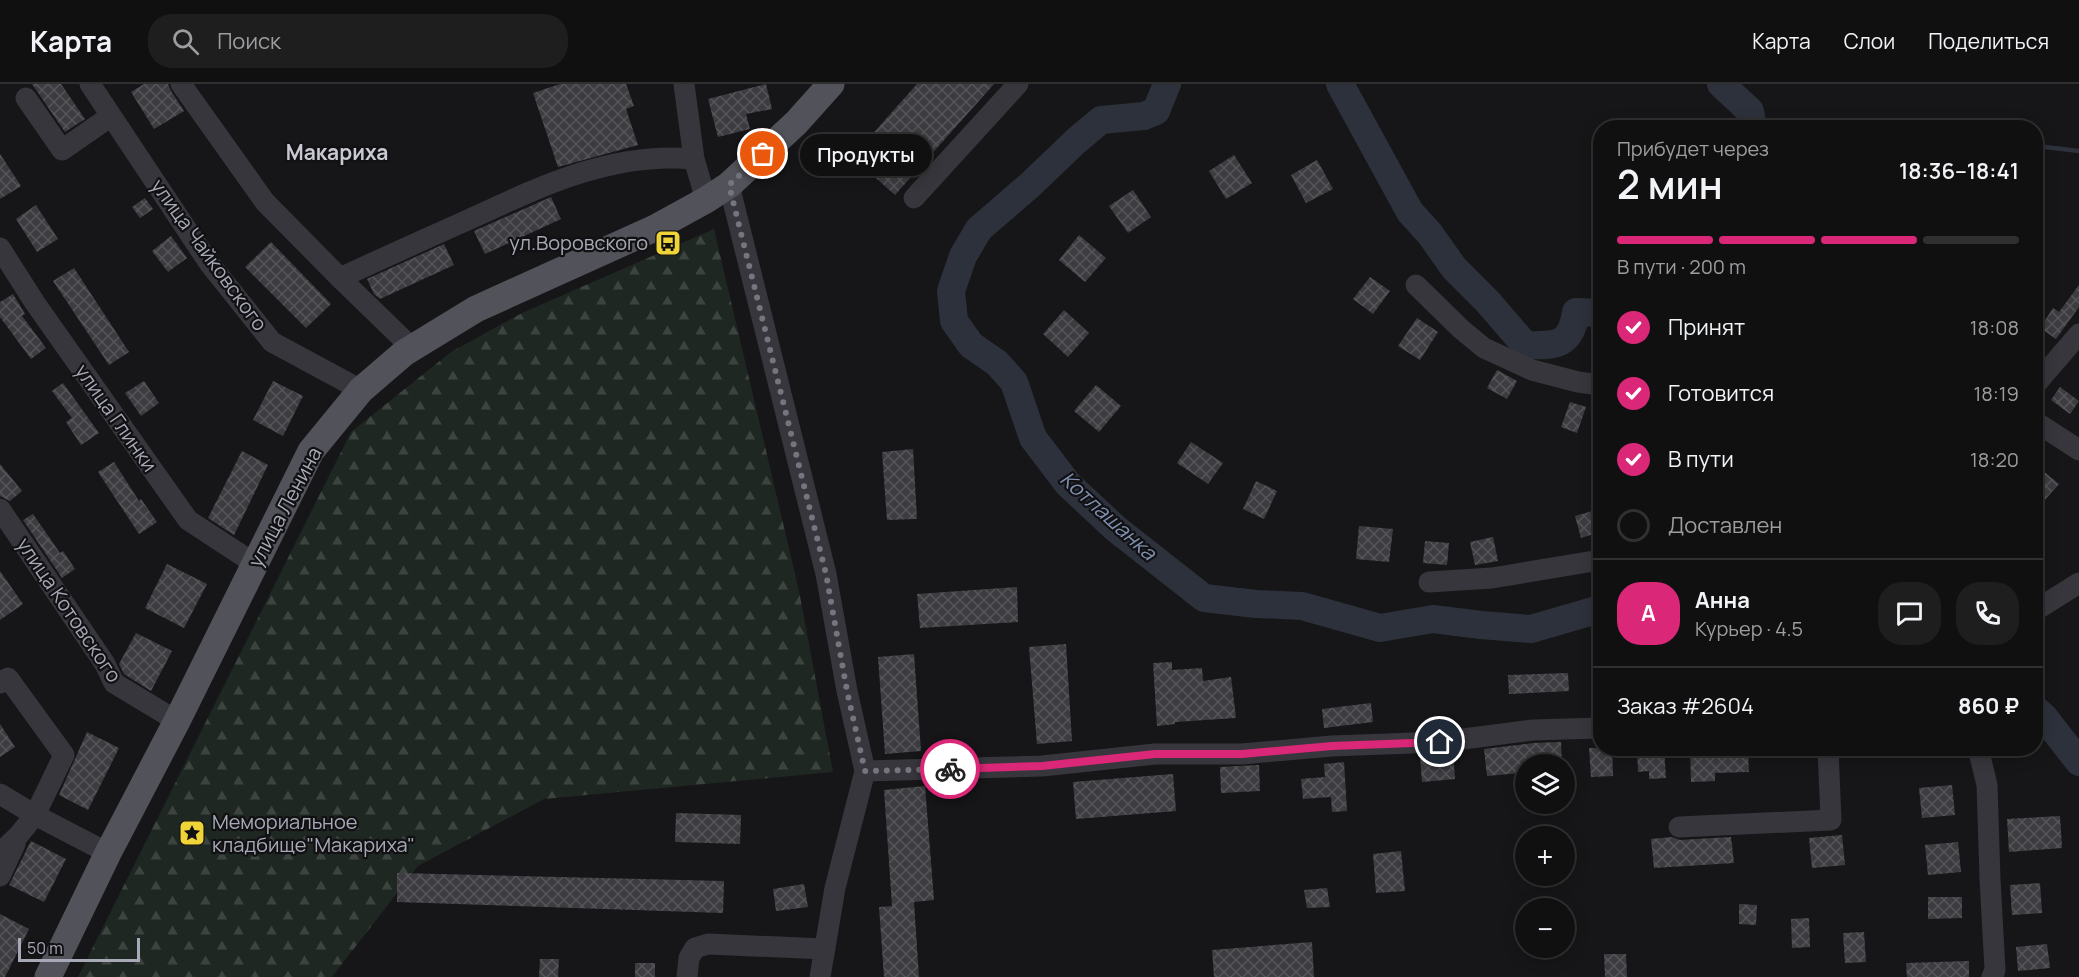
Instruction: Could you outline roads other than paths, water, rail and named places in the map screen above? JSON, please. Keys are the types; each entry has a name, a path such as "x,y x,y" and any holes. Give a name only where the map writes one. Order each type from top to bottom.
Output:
{"main road":[{"name":"улица Ленина","path":"48,977 311,451 361,390 412,348 476,309 656,228 706,201 729,185 796,123 831,84"}],"street":[{"name":"улица Чайковского","path":"90,84 209,263 272,342 361,390"},
{"path":"181,84 265,202 412,348"},
{"path":"684,84 694,159 706,201"},
{"path":"914,198 1018,84"},
{"path":"26,98 62,150 111,116"},
{"path":"340,278 541,186 591,169 645,158 694,159"},
{"path":"729,185 826,574 847,691 865,771 835,888 820,977"},
{"name":"улица Глинки","path":"0,248 188,520 255,564"},
{"path":"1416,285 1484,348 1533,370 1593,384"},
{"path":"2043,376 2079,334"},
{"path":"2043,427 2075,449"},
{"name":"улица Котовского","path":"0,509 105,664 114,683 177,721"},
{"path":"1429,582 1492,578 1593,561"},
{"path":"2043,606 2079,583"},
{"path":"0,683 8,678 64,755 35,815 0,854"},
{"path":"865,771 1042,766 1155,754 1242,754 1332,746 1440,742 1533,730 1593,728"},
{"path":"1679,827 1831,820 1828,756"},
{"path":"1980,756 1987,785 1989,879 1995,970 1992,977"},
{"path":"0,794 108,853"},
{"path":"0,876 18,836"},
{"path":"687,977 689,958 695,948 708,944 825,949"}],"waterway":[{"name":"Котлашанка","path":"1167,84 1156,111 1144,116 1101,120 979,229 963,256 951,291 954,321 971,345 997,363 1014,382 1033,438 1068,484 1115,528 1204,598 1302,606 1380,628 1433,619 1531,629 1593,611"},
{"name":"Котлашанка","path":"1340,84 1410,212 1430,234 1454,268 1488,302 1525,345 1560,342 1570,332 1576,312 1593,313"},
{"name":"Котлашанка","path":"1721,84 1750,111 1752,120"},
{"path":"2043,147 2079,151"},
{"name":"Котлашанка","path":"2043,716 2079,762"}],"place":[{"name":"Продукты","path":"763,154"},
{"name":"ул.Воровского","path":"668,243"},
{"name":"Мемориальное кладбище\"Макариха\"","path":"192,833"}],"district":[{"name":"Макариха","path":"337,153"}]}
